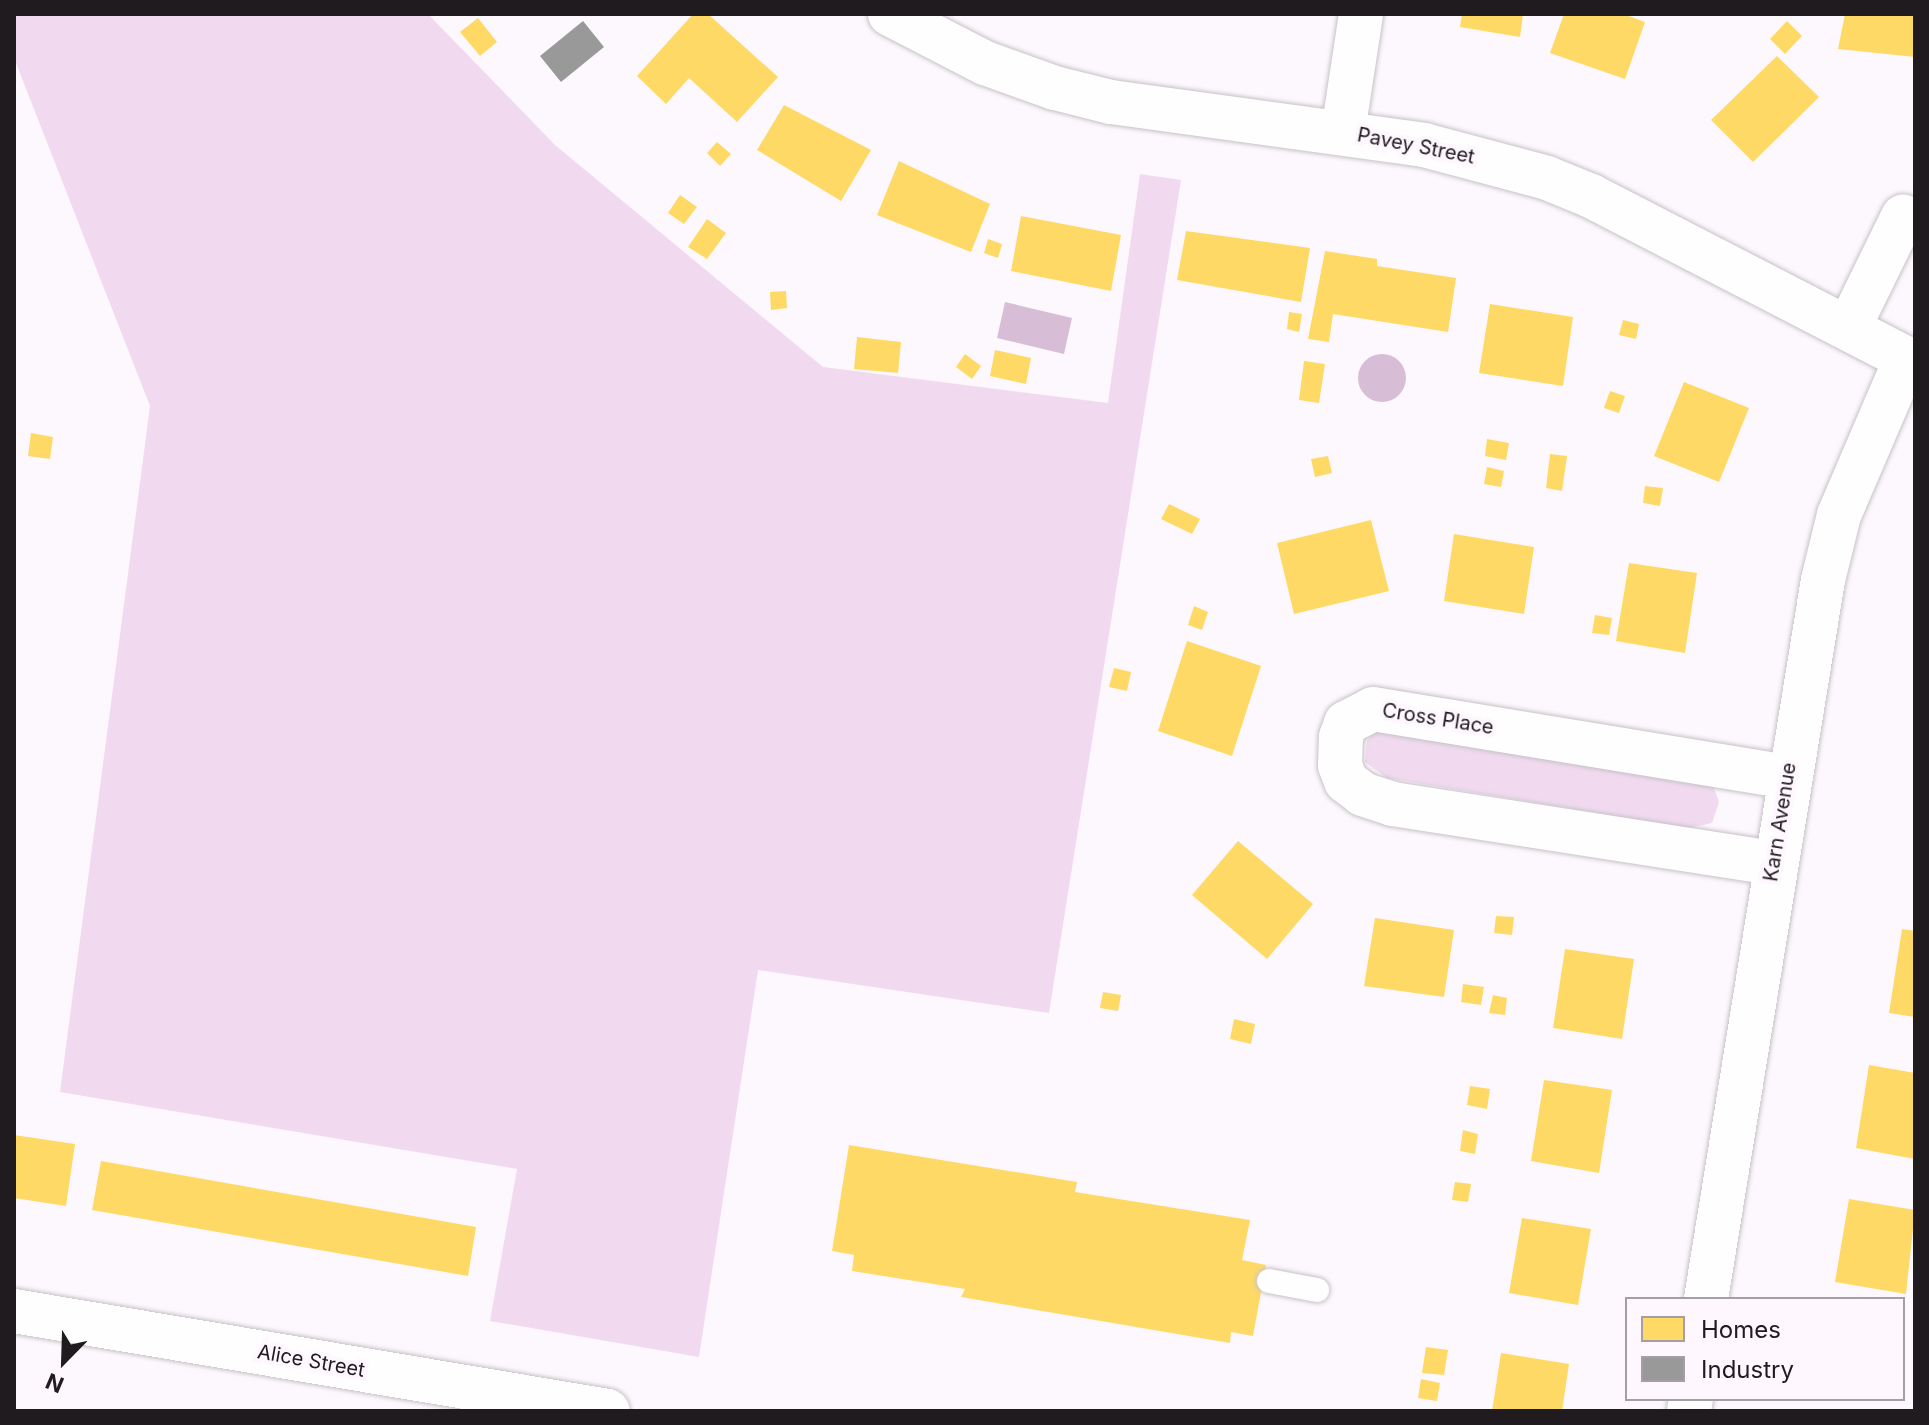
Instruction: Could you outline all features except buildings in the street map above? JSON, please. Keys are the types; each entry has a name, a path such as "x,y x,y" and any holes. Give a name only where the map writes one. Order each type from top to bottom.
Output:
{"street":[{"name":"Pavey Street","path":"890,14 954,49 1041,84 1111,102 1424,145 1547,178 1591,196 1911,361"},
{"path":"1343,132 1361,14"},
{"path":"1849,327 1903,217"},
{"name":"Karn Avenue","path":"1706,1297 1787,777 1839,515 1911,361"},
{"name":"Cross Place","path":"1773,863 1393,804 1363,794 1346,781 1340,765 1341,737 1346,723 1373,709 1787,777"},
{"name":"Alice Street","path":"14,1311 535,1405 608,1411"}],"lane":[{"path":"1269,1281 1317,1290"}],"shaded area":[{"path":"14,14 428,14 555,145 823,367 1108,403 1140,174 1181,180 1049,1013 758,970 699,1357 490,1321 517,1169 60,1092 150,406 14,58"},
{"path":"1005,302 1072,318 1064,354 997,338"},
{"path":"1382,354 1391,355 1399,361 1405,369 1405,387 1399,395 1391,401 1382,402 1373,401 1365,395 1359,387 1358,378 1359,369 1365,361 1373,355"},
{"path":"1376,730 1712,783 1719,802 1712,823 1689,828 1387,778 1365,762 1367,741"}]}
